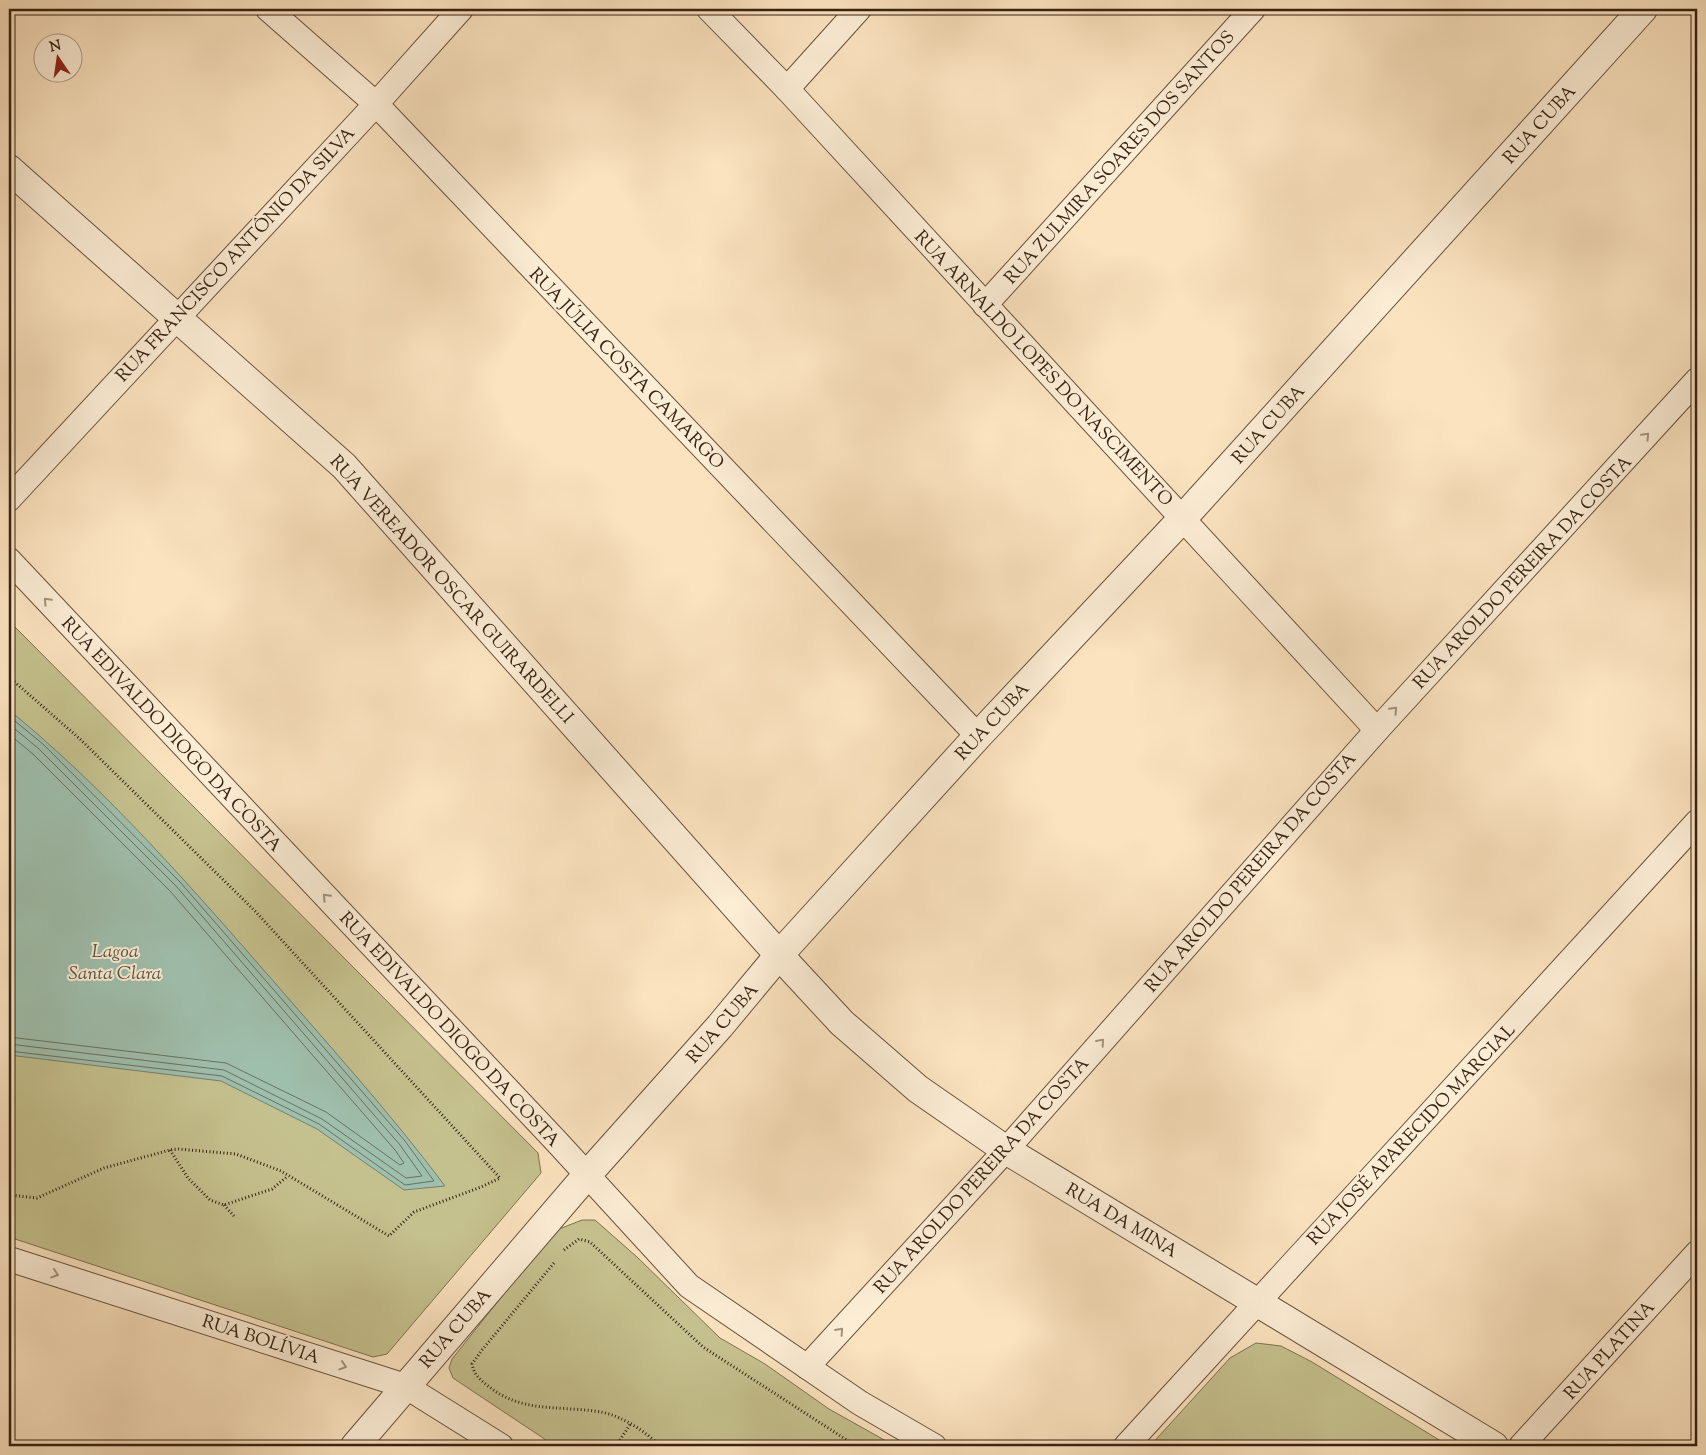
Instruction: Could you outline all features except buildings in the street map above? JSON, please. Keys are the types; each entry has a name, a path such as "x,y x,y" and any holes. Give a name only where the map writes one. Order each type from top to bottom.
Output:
{"street":[{"name":"RUA JÚLIA COSTA CAMARGO","path":"268,9 376,104 978,736"},
{"name":"RUA FRANCISCO ANTÔNIO DA SILVA","path":"9,499 176,317 376,104 461,9"},
{"name":"RUA ARNALDO LOPES DO NASCIMENTO","path":"710,9 787,89 1376,730"},
{"path":"787,89 859,9"},
{"name":"RUA ZULMIRA SOARES DOS SANTOS","path":"984,305 1253,9"},
{"name":"RUA CUBA","path":"355,1446 587,1175 720,1026 779,955 978,736 1183,518 1644,9"},
{"name":"RUA VEREADOR OSCAR GUIRARDELLI","path":"9,169 344,466 779,955"},
{"name":"RUA AROLDO PEREIRA DA COSTA","path":"807,1367 1006,1150 1376,730 1697,380"},
{"name":"RUA EDIVALDO DIOGO DA COSTA","path":"9,560 689,1286 860,1403 934,1446"},
{"name":"RUA JOSÉ APARECIDO MARCIAL","path":"1126,1446 1697,822"},
{"name":"RUA DA MINA","path":"779,955 842,1023 918,1089 1006,1150 1258,1301 1494,1446"},
{"name":"RUA PLATINA","path":"1521,1446 1697,1253"},
{"name":"RUA BOLÍVIA","path":"9,1259 405,1386 501,1446"}],"path":[{"path":"9,677 80,739 255,911 500,1178 414,1212 389,1236 288,1176 236,1154 170,1150 104,1168 37,1198 9,1195"},
{"path":"170,1150 188,1178 210,1200 224,1205 234,1216"},
{"path":"224,1205 272,1189 288,1176"},
{"path":"660,1446 631,1423 602,1412 522,1404 503,1398 474,1373 472,1364 482,1350 566,1248 579,1239 590,1242 703,1347 856,1446"},
{"path":"616,1446 631,1423"}],"shaded area":[{"path":"9,621 538,1153 541,1173 387,1354 373,1357 9,1237"},
{"path":"582,1220 595,1220 637,1257 720,1338 765,1364 829,1409 895,1446 555,1446 453,1378 449,1368 452,1359 554,1231"},
{"path":"1256,1343 1281,1346 1312,1362 1449,1446 1150,1446 1230,1358"}],"water":[{"name":"Lagoa Santa Clara","path":"9,710 80,773 148,841 244,947 362,1083 445,1186 404,1190 317,1129 221,1081 9,1055"}]}
